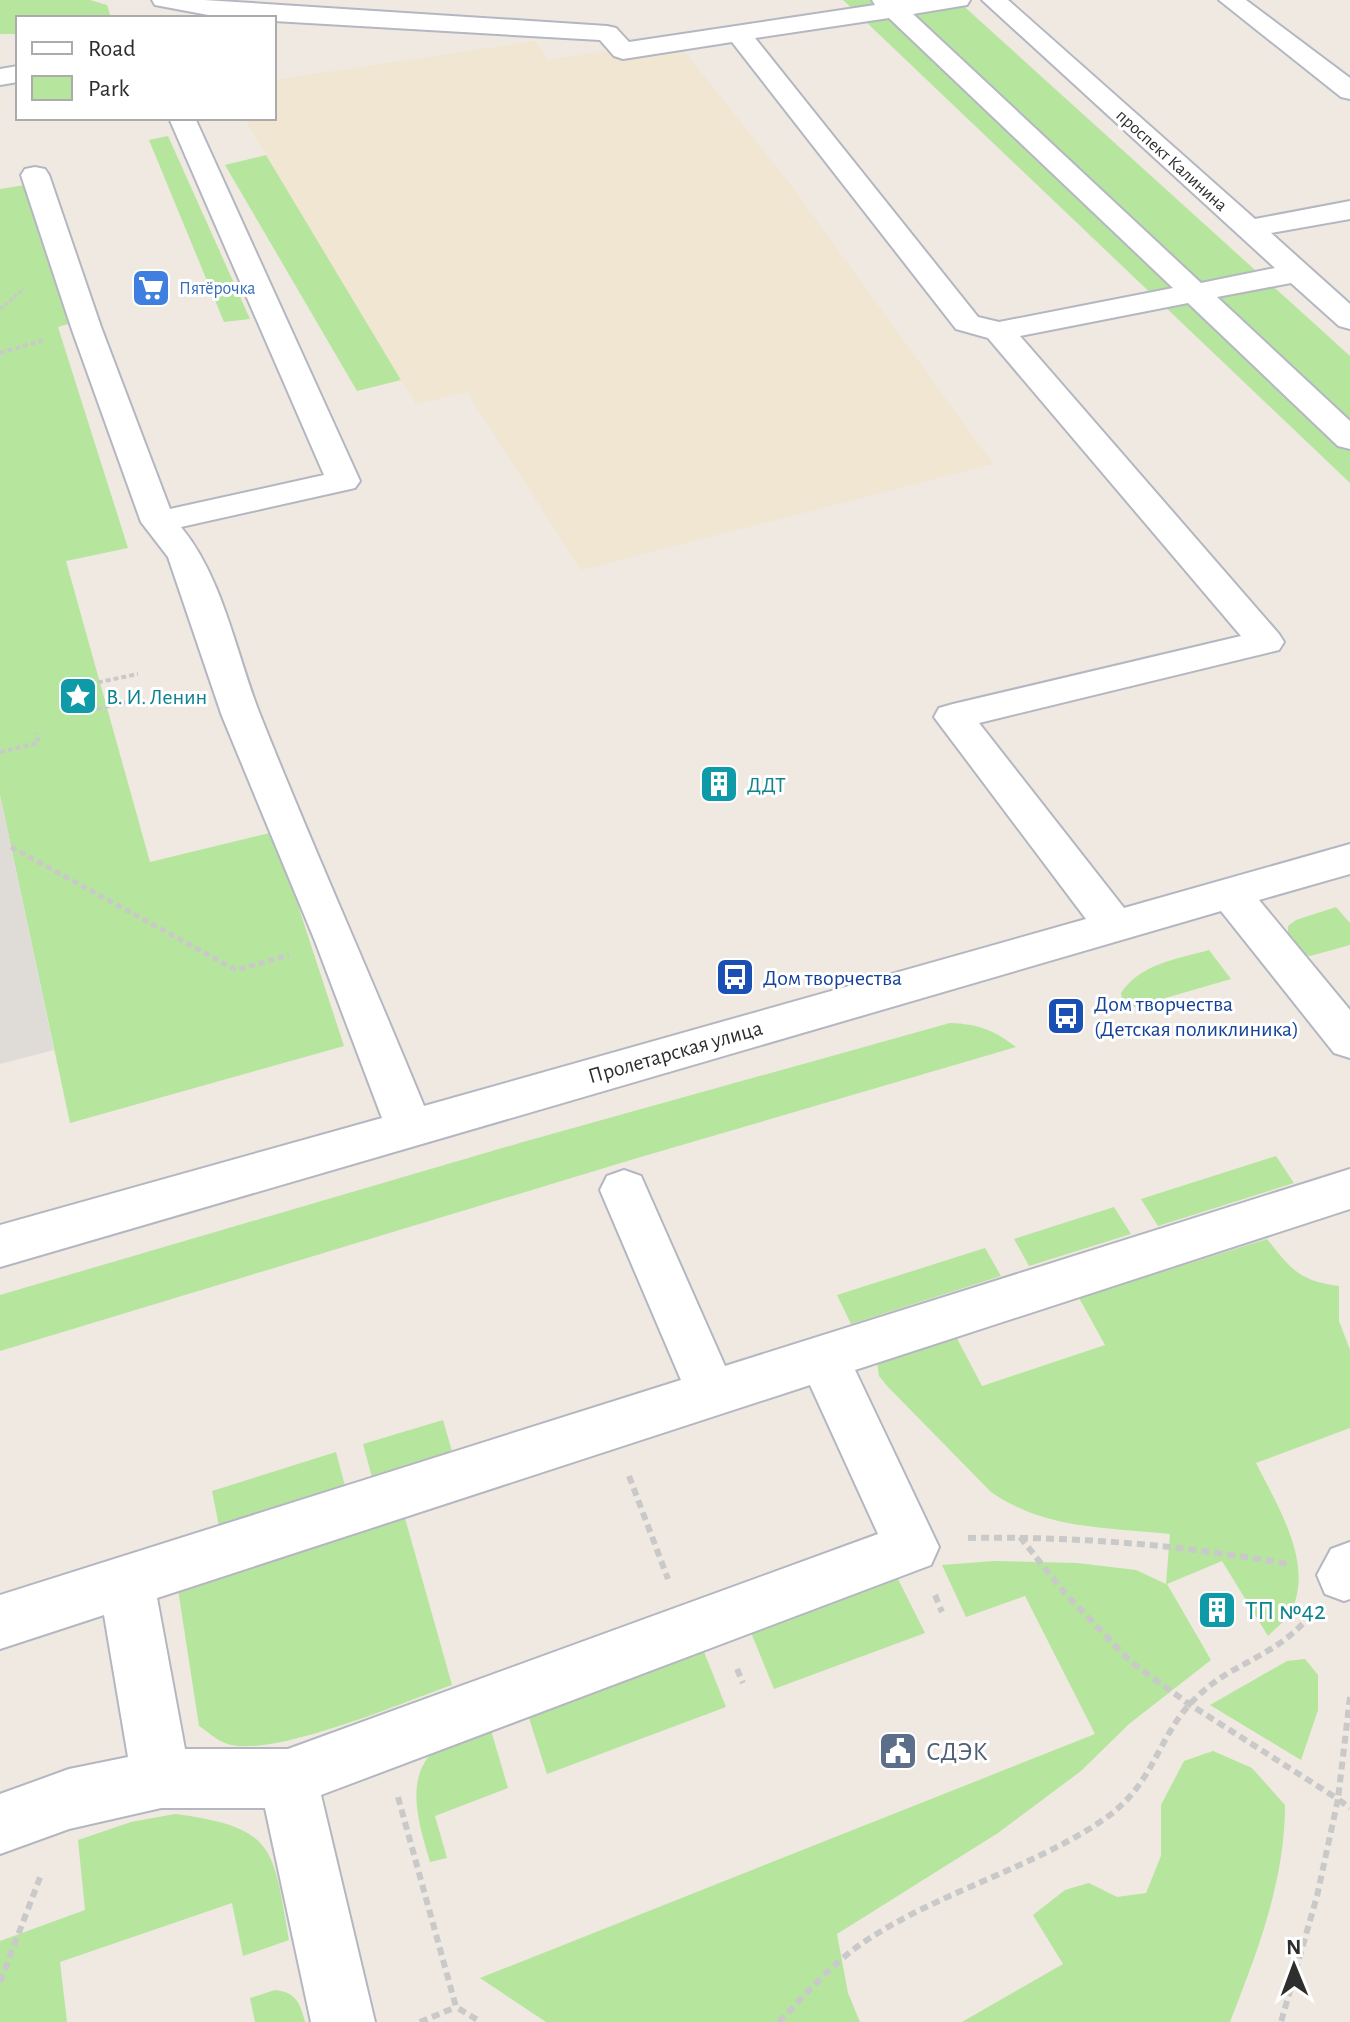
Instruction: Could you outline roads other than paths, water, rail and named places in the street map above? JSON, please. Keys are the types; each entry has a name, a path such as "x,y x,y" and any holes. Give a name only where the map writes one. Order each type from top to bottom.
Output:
{"street":[{"path":"164,0 214,14 255,16"},
{"path":"276,17 607,33 623,51 745,25 889,5 958,0"},
{"name":"проспект Калинина","path":"994,0 1350,320"},
{"path":"1231,0 1350,91"},
{"path":"889,5 1350,439"},
{"path":"745,25 967,323 999,331 1296,273"},
{"path":"158,522 343,481 183,120"},
{"path":"35,175 86,327 158,522 185,555 241,716 336,941 409,1127"},
{"path":"1247,229 1350,210"},
{"path":"999,331 1266,642 953,717 1115,926"},
{"name":"Пролетарская улица","path":"0,1246 1350,859"},
{"path":"1230,893 1350,1041"},
{"path":"0,1622 1350,1189"},
{"path":"624,1190 712,1394"},
{"path":"0,1824 69,1799 161,1779 288,1778 912,1547 823,1358"},
{"path":"126,1581 161,1779"},
{"path":"288,1778 343,2022"}],"place":[{"name":"Пятёрочка","path":"151,288"},
{"name":"В. И. Ленин","path":"78,696"},
{"name":"ДДТ","path":"719,784"},
{"name":"Дом творчества","path":"735,977"},
{"name":"Дом творчества (Детская поликлиника)","path":"1066,1016"},
{"name":"ТП №42","path":"1217,1610"},
{"name":"СДЭК","path":"898,1751"}]}
